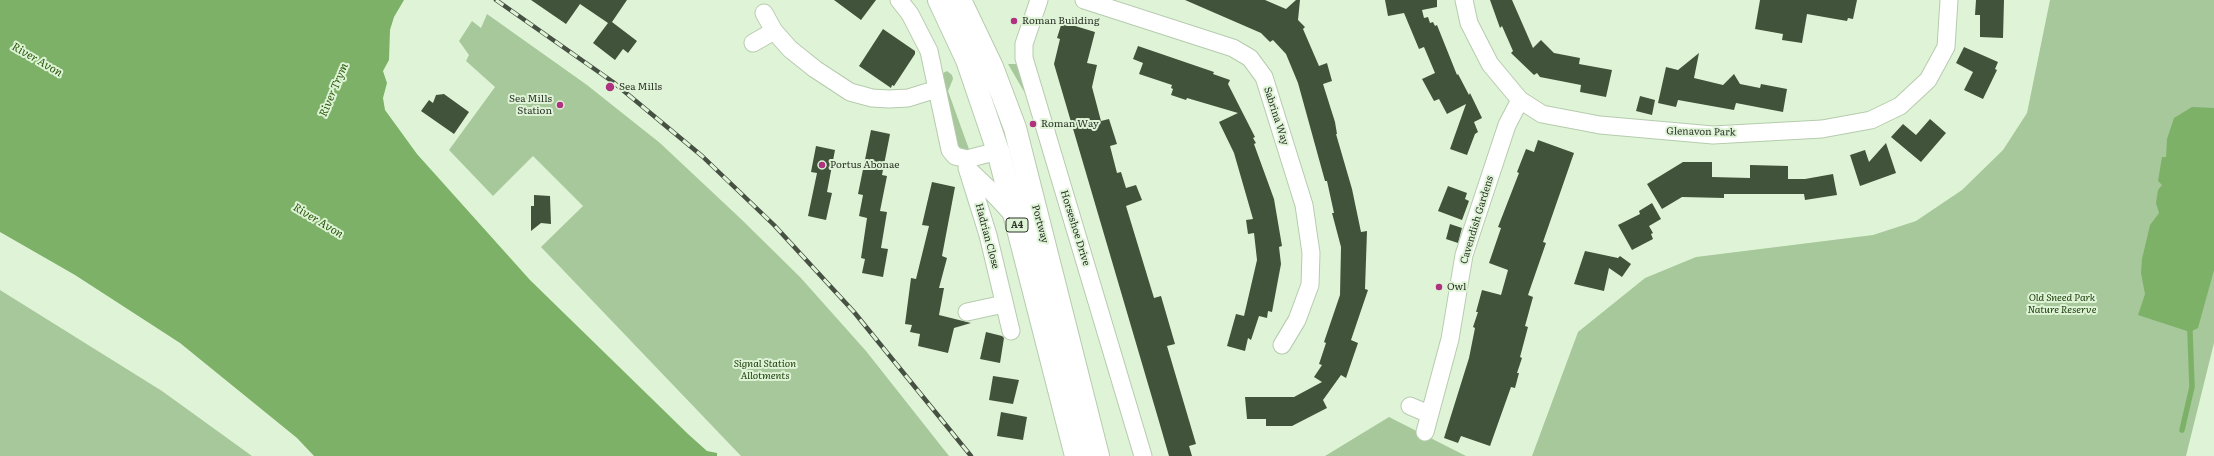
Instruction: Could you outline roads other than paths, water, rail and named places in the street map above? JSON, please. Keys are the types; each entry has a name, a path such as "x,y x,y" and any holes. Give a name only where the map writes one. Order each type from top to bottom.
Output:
{"highway":[{"name":"A4","path":"939,0 967,60 998,151 1076,456"},
{"name":"Portway","path":"963,2 992,67 1015,128 1098,456"}],"street":[{"name":"Hadrian Close","path":"899,0 921,32 934,68 950,150 989,189 1015,218"},
{"name":"Horseshoe Drive","path":"1039,0 1024,44 1024,58 1143,456"},
{"name":"Sabrina Way","path":"1084,0 1233,48 1250,58 1264,77 1304,205 1311,253 1310,285 1297,320 1282,345"},
{"name":"Glenavon Park","path":"1464,0 1469,23 1490,64 1520,100 1542,114 1600,125 1712,134 1822,129 1871,120 1900,106 1928,80 1946,47 1949,0"},
{"path":"764,13 774,31 790,49 815,69 856,94 889,100 908,98 937,89"},
{"path":"753,43 774,31"},
{"name":"Cavendish Gardens","path":"1425,432 1450,339 1464,255 1507,125 1520,100"},
{"path":"955,156 973,159 998,151"},
{"name":"Hadrian Close","path":"967,168 980,208 1011,332"},
{"path":"968,312 1004,304"},
{"path":"1410,406 1429,414"}],"water":[{"path":"0,0 404,0 394,17 390,30 389,60 383,71 387,83 383,98 385,110 417,154 530,280 688,434 707,451 717,453 717,456 314,456 297,438 180,343 75,275 0,232"},
{"path":"2192,107 2214,108 2214,270 2198,328 2190,332 2138,315 2145,294 2141,273 2142,259 2150,225 2159,213 2156,203 2158,190 2162,185 2158,181 2162,157 2166,157 2167,139 2174,118"}],"waterway":[{"path":"2182,430 2192,387 2190,332"}],"railway":[{"path":"496,0 613,82 702,156 774,225 854,312 971,456"}],"place":[{"name":"Roman Building","path":"1014,21"},
{"name":"Sea Mills","path":"610,87"},
{"name":"Sea Mills Station","path":"560,105"},
{"name":"Roman Way","path":"1033,124"},
{"name":"Portus Abonae","path":"822,165"},
{"name":"Owl","path":"1439,287"}],"water label":[{"name":"River Avon","path":"37,60"},
{"name":"River Trym","path":"334,90"},
{"name":"River Avon","path":"318,221"}],"park label":[{"name":"Old Sneed Park Nature Reserve","path":"2062,304"},
{"name":"Signal Station Allotments","path":"765,370"}]}
